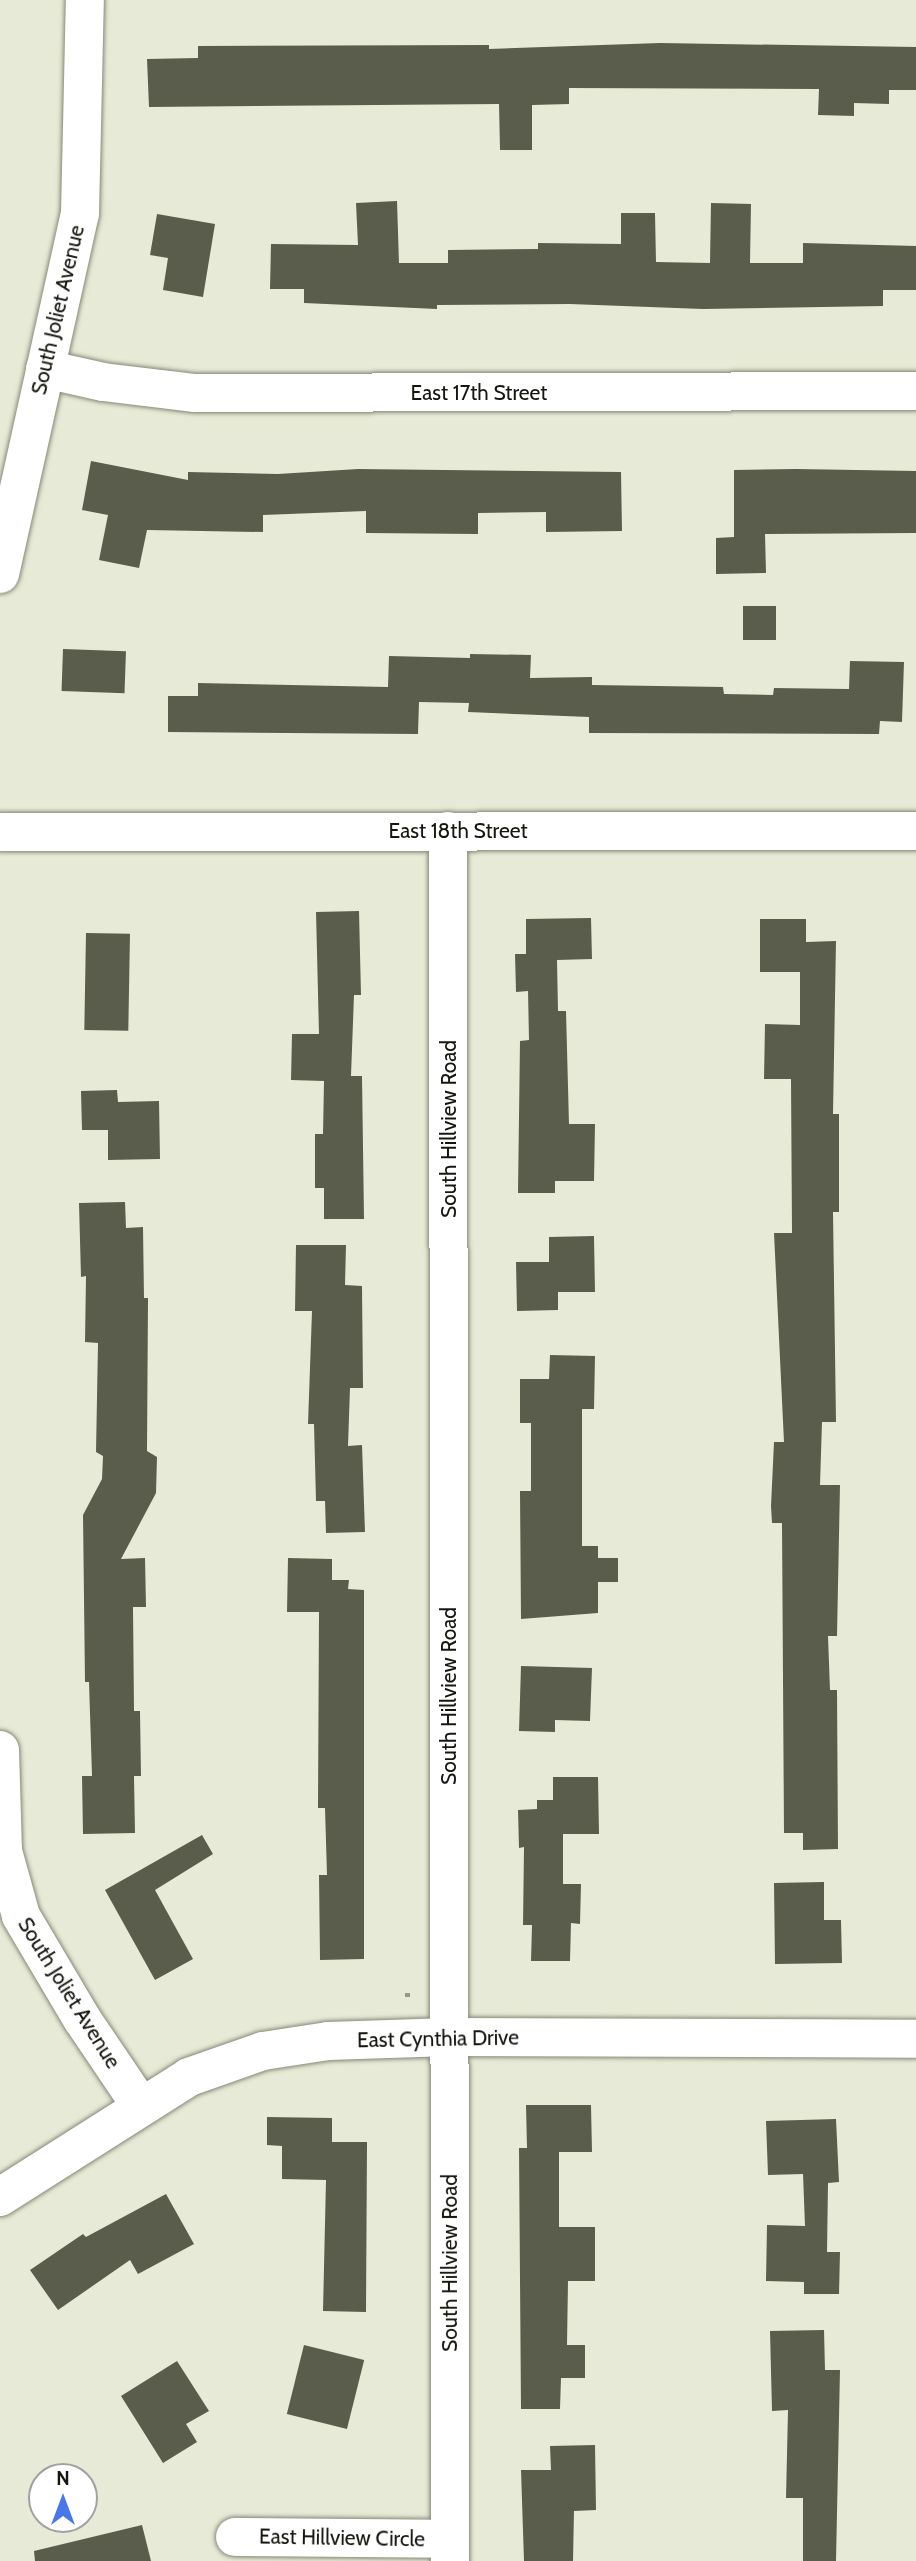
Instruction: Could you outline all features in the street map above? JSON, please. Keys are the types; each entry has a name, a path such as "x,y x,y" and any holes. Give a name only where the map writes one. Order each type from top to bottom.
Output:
{"street":[{"name":"South Joliet Avenue","path":"0,574 80,214 85,0"},
{"name":"East 17th Street","path":"45,369 103,382 195,393 916,391"},
{"name":"South Hillview Road","path":"448,831 450,2550"},
{"name":"East 18th Street","path":"0,832 916,831"},
{"name":"South Joliet Avenue","path":"0,1750 3,1851 21,1916 82,2019 141,2105"},
{"name":"East Cynthia Drive","path":"0,2197 189,2077 263,2051 328,2041 450,2037 916,2039"},
{"name":"East Hillview Circle","path":"235,2537 450,2550"}],"building":[{"path":"660,43 916,47 916,90 889,90 889,104 854,103 854,116 818,115 819,89 569,88 569,104 532,105 532,150 500,150 499,104 149,107 147,59 198,58 198,46 489,45 489,49"},
{"path":"397,201 399,263 448,263 448,250 538,249 538,243 621,244 621,213 655,213 656,262 710,263 711,203 751,204 750,263 803,263 803,243 916,246 916,290 883,290 883,306 703,309 570,304 437,305 437,309 304,303 304,289 270,289 271,244 358,245 356,203"},
{"path":"157,214 215,224 203,297 163,290 168,258 150,255"},
{"path":"91,461 188,480 188,472 278,474 358,469 621,472 622,531 546,532 546,512 478,513 478,534 366,533 366,511 263,515 263,532 147,530 139,568 99,560 108,515 82,510"},
{"path":"734,470 916,471 916,533 765,534 766,573 716,574 716,538 734,537"},
{"path":"743,606 776,606 776,640 743,640"},
{"path":"63,649 126,651 124,693 62,691"},
{"path":"470,654 531,655 530,678 592,677 592,685 723,687 724,694 773,695 774,688 849,689 850,661 904,662 902,722 880,721 879,734 589,733 589,717 468,712 469,703 419,702 418,734 168,732 168,696 198,696 198,683 388,687 389,656 470,658"},
{"path":"359,911 361,995 354,995 351,1076 362,1076 364,1219 324,1219 324,1188 315,1188 315,1134 323,1134 324,1081 291,1080 292,1034 319,1034 316,912"},
{"path":"591,918 592,959 557,960 558,1011 566,1011 569,1124 595,1124 594,1181 555,1181 555,1193 518,1193 520,1041 529,1040 528,991 516,992 515,954 526,954 526,919"},
{"path":"760,919 806,919 806,942 836,941 833,1114 839,1114 839,1212 833,1212 836,1422 822,1422 820,1485 840,1485 837,1636 828,1636 830,1690 837,1690 838,1849 803,1850 803,1833 784,1833 782,1523 772,1523 771,1506 774,1442 784,1442 774,1233 792,1233 791,1079 764,1079 765,1024 800,1025 800,972 760,972"},
{"path":"86,933 130,934 128,1031 84,1030"},
{"path":"117,1090 118,1102 159,1101 160,1159 108,1160 108,1130 82,1130 81,1091"},
{"path":"125,1202 126,1228 143,1227 144,1298 148,1298 147,1451 157,1457 156,1493 121,1559 145,1558 146,1607 133,1607 134,1711 140,1711 141,1776 134,1776 135,1833 83,1834 82,1776 92,1776 89,1682 85,1682 83,1515 102,1479 103,1456 96,1452 98,1343 85,1342 86,1276 81,1277 79,1203"},
{"path":"594,1236 595,1292 558,1292 558,1310 517,1311 516,1262 549,1262 549,1237"},
{"path":"296,1245 346,1245 345,1285 362,1286 363,1388 350,1388 348,1446 362,1445 365,1532 326,1533 325,1501 316,1501 314,1424 308,1424 312,1311 295,1311"},
{"path":"550,1355 595,1356 594,1409 582,1409 582,1546 598,1546 598,1558 618,1558 618,1582 598,1582 598,1613 521,1619 520,1491 531,1491 531,1423 520,1423 520,1379 549,1379"},
{"path":"288,1558 332,1559 332,1580 349,1580 348,1589 364,1590 364,1959 320,1960 319,1875 327,1875 325,1808 318,1808 319,1612 287,1612"},
{"path":"521,1666 592,1668 590,1721 555,1720 555,1732 519,1731"},
{"path":"553,1777 598,1777 599,1834 563,1834 563,1884 581,1884 580,1924 571,1923 570,1961 531,1961 532,1925 523,1925 524,1847 519,1848 518,1810 537,1809 537,1800 553,1800"},
{"path":"202,1835 213,1854 155,1890 193,1959 155,1980 105,1890"},
{"path":"824,1882 824,1920 841,1920 842,1963 775,1964 774,1883"},
{"path":"526,2105 591,2105 592,2152 559,2152 559,2227 595,2227 595,2281 568,2281 567,2345 585,2345 585,2378 561,2378 560,2409 521,2409 519,2148 527,2148"},
{"path":"267,2117 332,2118 332,2142 367,2142 366,2312 323,2311 326,2180 282,2179 282,2146 267,2145"},
{"path":"836,2119 839,2182 828,2183 827,2252 840,2252 839,2294 804,2294 804,2282 766,2281 767,2225 805,2226 803,2174 768,2175 766,2121"},
{"path":"166,2194 194,2244 138,2274 130,2260 58,2310 30,2270 83,2234 86,2237"},
{"path":"824,2330 825,2370 840,2370 836,2561 803,2561 803,2498 786,2498 788,2410 772,2411 770,2331"},
{"path":"304,2345 364,2360 347,2429 287,2414"},
{"path":"177,2361 209,2411 186,2424 197,2442 163,2463 121,2396"},
{"path":"595,2445 596,2510 574,2511 573,2561 524,2561 521,2470 551,2470 550,2446"},
{"path":"142,2525 151,2561 35,2561 34,2551"}]}
